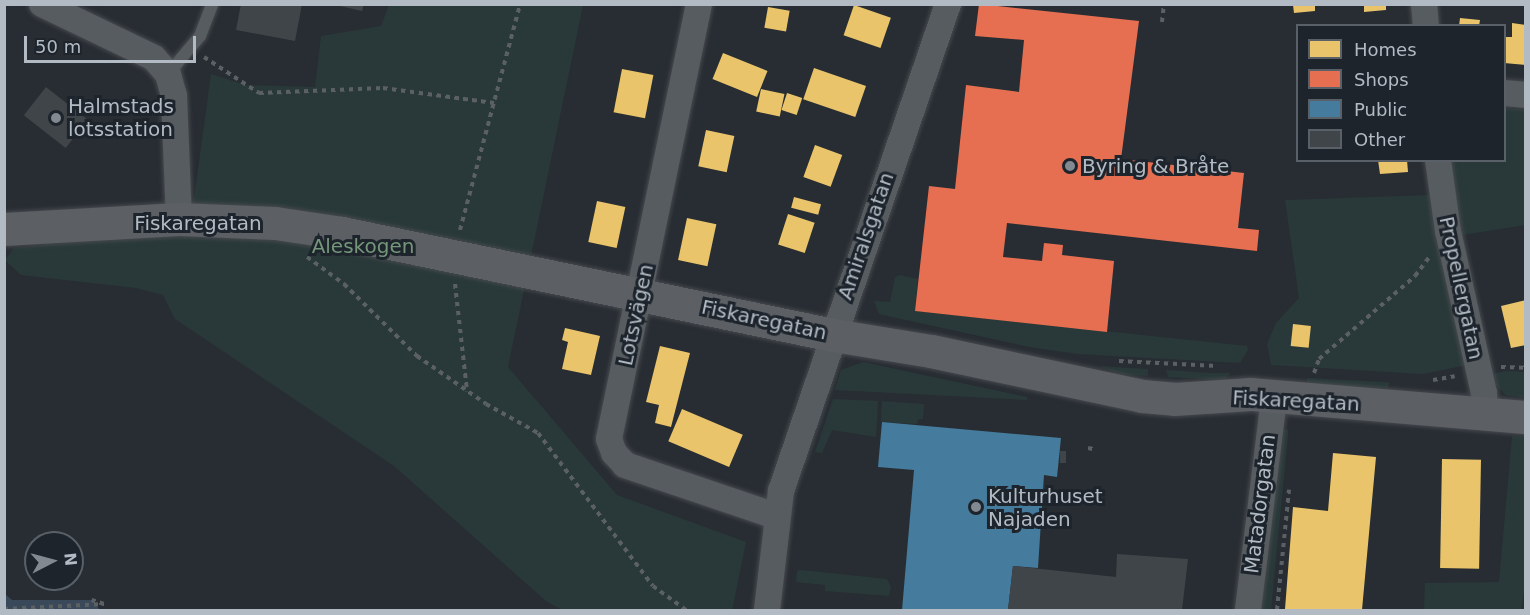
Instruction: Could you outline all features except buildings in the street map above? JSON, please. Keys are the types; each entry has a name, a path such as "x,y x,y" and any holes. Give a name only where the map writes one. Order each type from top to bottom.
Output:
{"street":[{"path":"42,4 154,58 168,74 174,96 179,219"},
{"name":"Lotsvägen","path":"699,4 641,297 609,439 614,453 625,465 776,516"},
{"name":"Amiralsgatan","path":"767,610 776,516 833,335 948,4"},
{"path":"1424,4 1426,24"},
{"path":"1506,93 1526,95"},
{"name":"Propellergatan","path":"1438,162 1448,231 1479,370 1485,415"},
{"name":"Fiskaregatan","path":"4,229 179,219 275,223 342,233 452,259 641,297 752,316 833,335 931,351 1142,396 1174,399 1251,394 1526,417"},
{"name":"Matadorgatan","path":"1248,610 1274,397"}],"lane":[{"path":"168,74 200,36 212,4"}],"path":[{"path":"467,391 452,259 520,4"},
{"path":"1162,22 1164,4"},
{"path":"204,57 258,93 383,88 494,103"},
{"path":"1313,373 1319,359 1415,276 1448,231"},
{"path":"300,252 344,284 417,356 467,391 538,433 653,586 686,610"},
{"path":"1112,360 1223,367"},
{"path":"1422,381 1479,370 1526,368"},
{"path":"1306,373 1324,374"},
{"path":"1278,610 1290,481"},
{"path":"4,609 104,604 92,600"}],"green space":[{"name":"Aleskogen","path":"389,5 583,5 508,367 617,495 746,542 732,610 562,610 546,601 394,466 175,319 163,295 136,288 21,275 5,260 14,248 190,228 211,74 245,85 315,87 321,36 381,26"},
{"path":"1506,108 1525,110 1525,225 1462,235 1450,162 1506,162"},
{"path":"1432,195 1467,365 1423,374 1271,365 1267,344 1276,323 1299,298 1285,200"},
{"path":"900,275 918,279 915,311 1247,346 1248,350 1240,363 1078,354 1029,347 879,314 874,301 890,302 895,277"},
{"path":"863,362 1027,397 1027,400 835,390 841,370"},
{"path":"1099,366 1148,369 1148,376 1119,374"},
{"path":"1166,370 1230,373 1225,380 1168,377"},
{"path":"1506,371 1525,372 1525,398 1506,395 1495,384 1492,374"},
{"path":"1307,378 1389,382 1389,388 1307,384"},
{"path":"833,399 878,401 876,437 832,430 822,453 815,452"},
{"path":"882,401 924,404 923,419 918,419 917,424 881,422"},
{"path":"1282,428 1288,430 1288,436 1271,610 1259,610"},
{"path":"1512,436 1525,437 1526,580 1521,610 1424,610 1425,583 1499,582"},
{"path":"797,571 887,579 891,587 889,596 825,591 825,585 796,582"}],"water":[{"path":"5,594 12,600 92,600 100,610 5,610"}],"place":[{"name":"Halmstads lotsstation","path":"56,118"},
{"name":"Byring & Bråte","path":"1070,166"},
{"name":"Kulturhuset Najaden","path":"976,507"}]}
